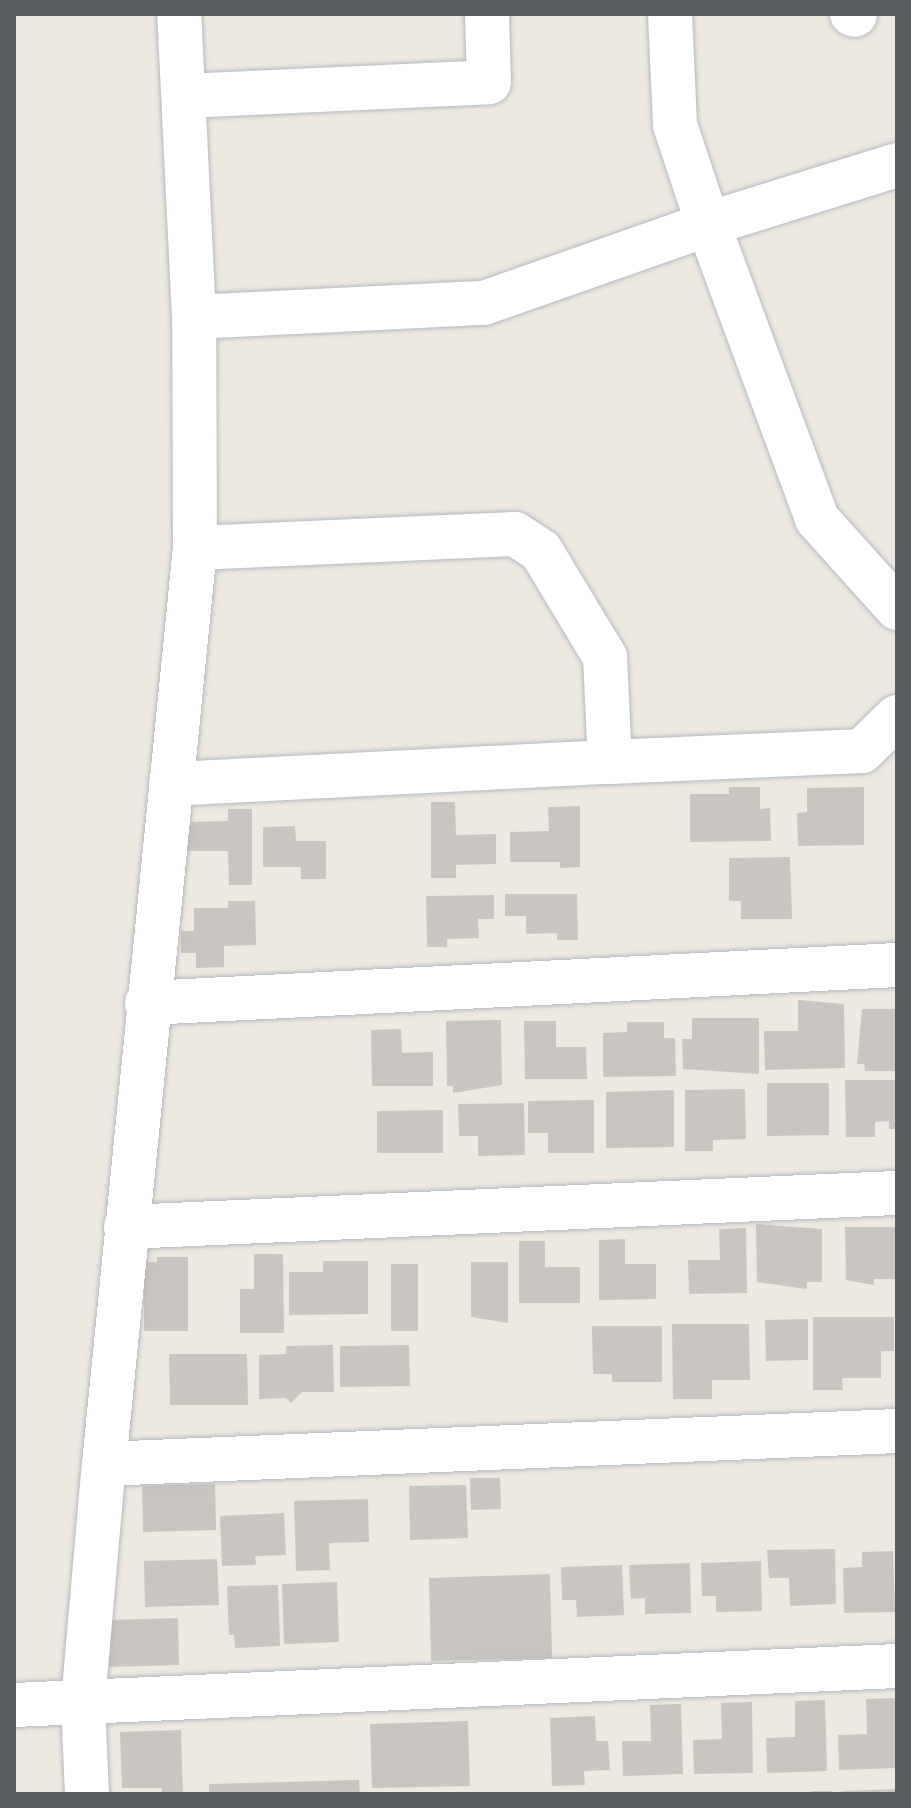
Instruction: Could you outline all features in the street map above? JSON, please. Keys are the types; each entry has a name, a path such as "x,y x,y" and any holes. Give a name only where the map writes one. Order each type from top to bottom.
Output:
{"street":[{"path":"87,1794 83,1702 147,1003 195,548 194,317 179,14"},
{"path":"184,96 489,82 487,14"},
{"path":"670,14 675,125 708,224 817,519 897,608"},
{"path":"194,317 484,303 708,224 897,165"},
{"path":"195,548 515,534 541,551 605,657 610,762"},
{"path":"171,784 862,751 897,717"},
{"path":"147,1003 897,965"},
{"path":"126,1227 897,1193"},
{"path":"104,1464 897,1431"},
{"path":"14,1705 897,1666"}],"building":[{"path":"729,787 760,787 760,809 770,808 771,841 690,842 690,794 729,794"},
{"path":"864,787 864,845 798,846 797,813 807,812 807,788"},
{"path":"431,802 455,802 456,835 496,834 496,864 456,865 456,878 431,878"},
{"path":"580,806 580,867 560,868 560,862 510,862 510,832 549,831 548,807"},
{"path":"228,809 252,809 252,885 229,885 228,851 188,851 188,822 228,821"},
{"path":"295,826 296,841 326,841 326,879 301,879 301,867 263,867 263,827"},
{"path":"790,857 792,919 741,919 741,901 729,901 729,858"},
{"path":"505,894 577,894 578,940 557,940 557,933 526,934 526,916 505,916"},
{"path":"494,895 494,919 478,919 479,938 447,939 447,947 427,947 426,896"},
{"path":"228,901 255,901 256,945 224,946 224,967 196,968 196,953 181,953 181,931 194,931 194,908 228,908"},
{"path":"798,1000 844,1004 845,1068 765,1070 764,1031 798,1031"},
{"path":"862,1009 897,1009 897,1071 865,1071 864,1064 857,1064"},
{"path":"692,1018 759,1018 759,1074 683,1069 682,1039 692,1039"},
{"path":"501,1020 502,1085 453,1093 453,1086 447,1086 446,1021"},
{"path":"524,1021 556,1021 556,1047 586,1047 587,1079 525,1079"},
{"path":"627,1022 664,1022 664,1038 675,1038 676,1076 603,1077 603,1033 627,1032"},
{"path":"401,1029 402,1053 433,1052 433,1086 372,1086 371,1030"},
{"path":"845,1080 897,1080 897,1129 889,1129 889,1121 875,1122 875,1137 846,1137"},
{"path":"767,1083 829,1083 829,1135 767,1136"},
{"path":"745,1089 746,1139 713,1140 713,1151 685,1151 685,1090"},
{"path":"674,1090 674,1147 606,1148 606,1092"},
{"path":"594,1100 594,1153 548,1153 548,1133 528,1133 528,1101"},
{"path":"524,1103 525,1155 478,1156 478,1136 459,1136 458,1104"},
{"path":"443,1110 443,1153 377,1153 377,1111"},
{"path":"756,1224 822,1229 822,1282 807,1282 807,1289 757,1282"},
{"path":"845,1227 897,1227 897,1279 874,1279 874,1285 846,1280"},
{"path":"746,1228 747,1293 689,1294 688,1260 720,1260 719,1229"},
{"path":"625,1239 625,1264 656,1264 656,1299 599,1300 599,1240"},
{"path":"519,1241 545,1241 545,1267 580,1267 580,1303 519,1303"},
{"path":"254,1254 283,1254 284,1333 240,1333 240,1289 254,1289"},
{"path":"157,1257 188,1257 188,1331 144,1331 144,1262 157,1262"},
{"path":"323,1261 368,1261 368,1314 289,1315 289,1272 323,1272"},
{"path":"471,1262 508,1262 508,1323 471,1317"},
{"path":"391,1264 418,1264 418,1331 391,1331"},
{"path":"813,1317 894,1317 894,1351 881,1351 881,1378 842,1378 843,1390 813,1390"},
{"path":"808,1319 808,1360 766,1361 765,1320"},
{"path":"672,1324 749,1324 750,1380 712,1380 712,1399 673,1399"},
{"path":"592,1326 662,1326 662,1382 612,1382 612,1374 593,1374"},
{"path":"333,1345 334,1392 302,1392 291,1403 286,1398 259,1399 259,1355 286,1354 286,1346"},
{"path":"409,1345 410,1386 340,1387 340,1346"},
{"path":"169,1354 247,1354 248,1405 170,1405"},
{"path":"470,1478 500,1478 501,1509 471,1510"},
{"path":"215,1484 216,1530 143,1532 142,1486"},
{"path":"466,1485 468,1538 410,1540 409,1486"},
{"path":"368,1499 369,1542 329,1543 330,1570 296,1571 294,1501"},
{"path":"284,1513 286,1555 255,1556 256,1565 222,1566 220,1516"},
{"path":"835,1549 836,1604 790,1606 789,1578 769,1578 767,1550"},
{"path":"893,1551 895,1612 844,1613 843,1568 862,1567 862,1552"},
{"path":"217,1559 219,1605 145,1607 144,1561"},
{"path":"761,1561 762,1611 716,1612 716,1596 702,1596 701,1563"},
{"path":"690,1563 691,1613 645,1614 645,1598 631,1599 629,1565"},
{"path":"622,1565 624,1615 577,1617 576,1600 562,1600 561,1567"},
{"path":"550,1574 552,1658 431,1661 429,1578"},
{"path":"337,1582 339,1642 284,1644 282,1584"},
{"path":"278,1585 280,1646 235,1648 234,1635 229,1635 227,1586"},
{"path":"178,1618 179,1665 109,1667 108,1620"},
{"path":"897,1698 897,1768 839,1770 838,1735 867,1734 866,1699"},
{"path":"825,1700 827,1771 767,1773 766,1738 795,1737 795,1701"},
{"path":"752,1702 753,1773 694,1774 693,1740 722,1739 721,1703"},
{"path":"681,1704 683,1774 623,1776 622,1741 651,1741 650,1705"},
{"path":"595,1716 596,1741 608,1741 610,1770 584,1771 585,1785 552,1786 550,1718"},
{"path":"468,1721 470,1786 372,1788 370,1724"},
{"path":"181,1730 183,1794 162,1794 162,1788 122,1788 120,1732"},
{"path":"359,1780 360,1794 209,1794 209,1784"},
{"path":"897,1789 897,1794 841,1794 841,1791"},
{"path":"811,1791 832,1791 832,1794 811,1794"}]}
